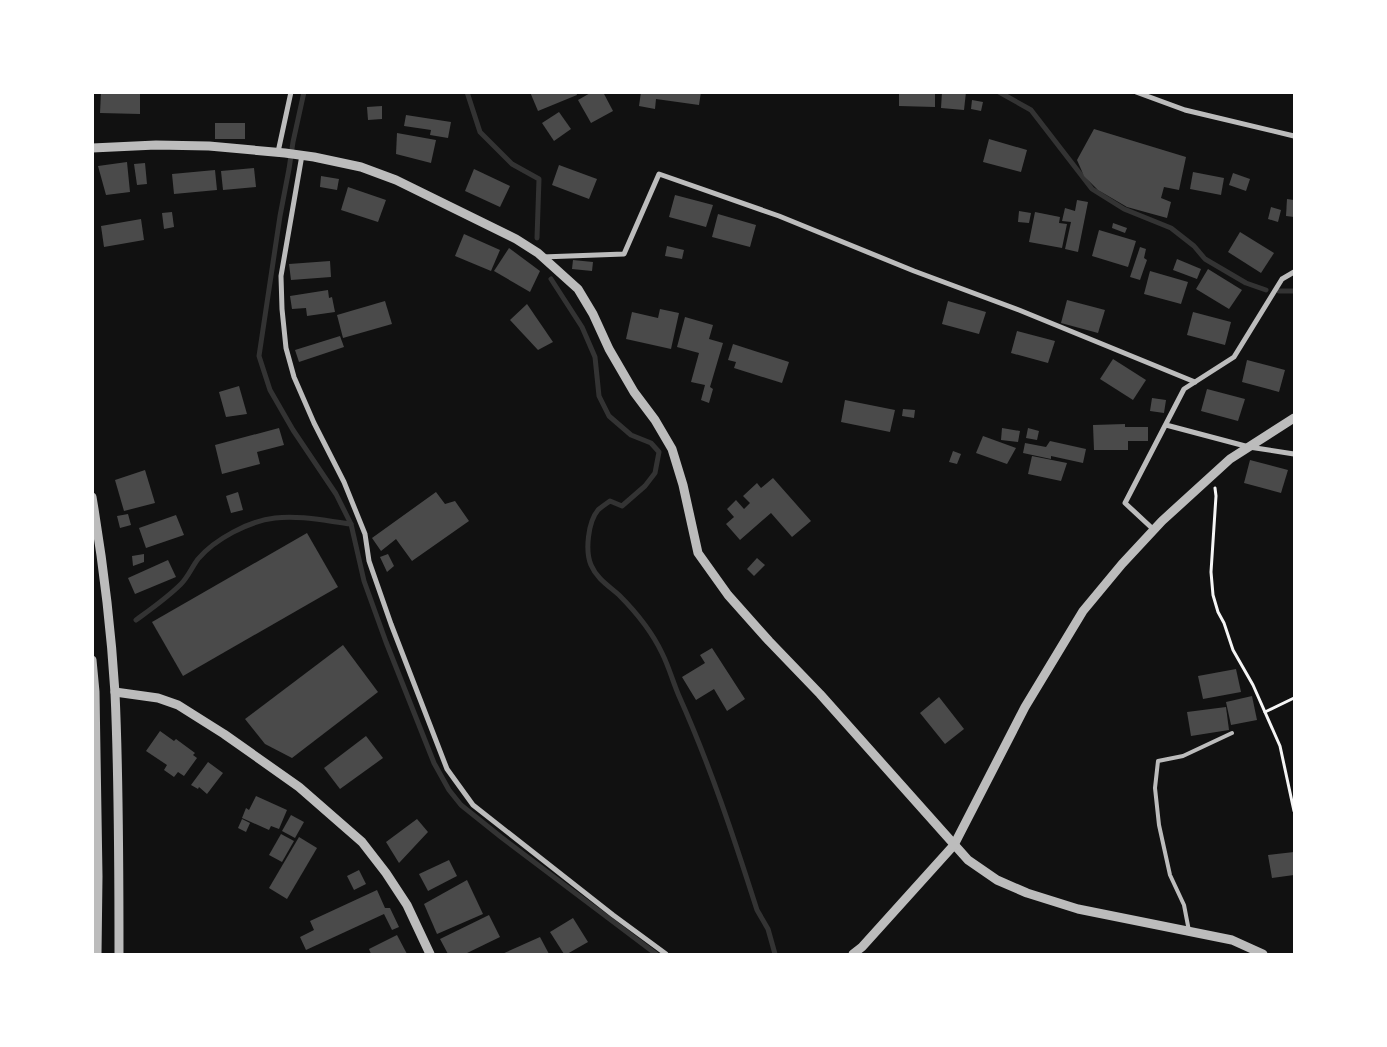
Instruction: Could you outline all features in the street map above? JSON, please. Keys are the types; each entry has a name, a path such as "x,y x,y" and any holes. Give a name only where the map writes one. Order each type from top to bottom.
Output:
{"street":[{"path":"282,152 291,92"},
{"path":"1136,92 1185,110 1294,136"},
{"path":"92,148 156,145 209,146 282,152 361,167 396,180 516,239 542,258 578,289 593,314 634,392 655,420 672,449 683,485 698,553 728,596 820,694 968,860 997,880 1027,893 1078,908 1232,940 1263,954"},
{"path":"300,155 281,276 286,348 294,377 314,423 344,482 365,534 369,562 447,769 473,805 613,915 666,954"},
{"path":"542,258 624,254 659,174 779,216 914,271 1019,310 1195,382"},
{"path":"1154,530 1125,504 1184,389 1234,357 1282,279 1294,272"},
{"path":"853,954 862,947 954,845 1025,708 1083,611 1122,564 1154,530 1230,459 1294,418"},
{"path":"1166,425 1250,447 1294,454"},
{"path":"92,497 103,569 115,692 119,803 119,954"},
{"path":"92,660 95,692 97,808 97,954"},
{"path":"115,692 158,698 178,705 224,734 299,787 362,842 386,873 407,905 430,954"}],"lane":[{"path":"1189,931 1184,905 1170,875 1158,825 1155,788 1158,762 1183,756 1232,733"}],"path":[{"path":"1214,474 1216,496 1211,572 1213,595 1233,650 1253,684 1280,746 1294,811"},
{"path":"1265,712 1294,698"}],"building":[{"path":"101,92 140,92 140,114 100,113"},
{"path":"530,92 576,92 577,95 538,111"},
{"path":"592,92 603,92 613,111 591,123 578,100"},
{"path":"641,92 701,92 699,105 656,99 655,109 639,106"},
{"path":"899,92 935,92 935,107 899,106"},
{"path":"942,92 966,92 964,110 941,108"},
{"path":"972,100 983,102 981,111 971,109"},
{"path":"382,106 382,119 368,120 367,107"},
{"path":"559,112 571,129 554,141 542,123"},
{"path":"406,115 451,122 448,138 430,135 431,130 404,126"},
{"path":"215,123 245,123 245,139 215,139"},
{"path":"1094,129 1186,157 1179,190 1164,187 1161,198 1171,202 1167,218 1127,207 1098,190 1084,176 1077,160"},
{"path":"397,133 436,140 431,163 396,154"},
{"path":"989,139 1027,150 1021,172 983,162"},
{"path":"127,162 130,192 106,195 98,166"},
{"path":"145,163 147,184 137,185 134,164"},
{"path":"559,165 597,179 589,199 552,185"},
{"path":"254,168 256,187 223,190 221,171"},
{"path":"474,169 510,186 500,207 465,191"},
{"path":"215,170 217,190 174,194 172,174"},
{"path":"1193,172 1224,178 1221,195 1190,189"},
{"path":"1233,173 1250,179 1246,191 1229,185"},
{"path":"321,176 339,179 337,190 320,187"},
{"path":"348,187 386,200 378,222 341,210"},
{"path":"675,195 713,205 706,227 669,217"},
{"path":"1287,199 1294,200 1294,217 1286,216"},
{"path":"1077,200 1088,202 1078,252 1065,249 1071,222 1062,221 1065,208 1075,211"},
{"path":"1271,207 1281,210 1278,222 1268,219"},
{"path":"1019,211 1031,213 1029,223 1018,222"},
{"path":"172,212 174,227 164,229 162,213"},
{"path":"1035,212 1060,217 1059,223 1067,224 1062,248 1029,242"},
{"path":"718,214 756,225 750,247 712,237"},
{"path":"141,219 144,240 104,247 101,226"},
{"path":"1113,223 1127,228 1125,233 1112,228"},
{"path":"1099,230 1136,241 1128,267 1092,256"},
{"path":"1240,232 1274,253 1261,273 1228,252"},
{"path":"464,234 500,250 491,271 455,256"},
{"path":"667,246 684,250 682,259 665,256"},
{"path":"1140,247 1146,249 1144,258 1147,260 1140,280 1130,277"},
{"path":"509,248 540,271 530,292 494,271"},
{"path":"1177,259 1201,269 1197,279 1173,270"},
{"path":"573,260 593,262 592,271 572,269"},
{"path":"330,261 331,277 291,280 289,264"},
{"path":"1208,269 1242,290 1229,309 1196,289"},
{"path":"1150,271 1188,282 1181,304 1144,294"},
{"path":"328,290 329,298 332,297 335,312 307,316 306,308 292,309 290,296"},
{"path":"1067,300 1105,310 1098,333 1061,323"},
{"path":"385,301 392,324 343,338 337,315"},
{"path":"948,301 986,312 979,334 942,324"},
{"path":"527,304 553,342 538,350 510,320"},
{"path":"660,309 679,313 671,349 626,339 632,312 658,318"},
{"path":"1193,312 1231,322 1225,345 1187,335"},
{"path":"685,317 713,325 709,339 723,343 710,387 713,389 709,403 701,400 705,385 691,382 699,353 677,347"},
{"path":"1017,331 1055,341 1048,363 1011,353"},
{"path":"340,336 344,347 299,362 295,350"},
{"path":"733,344 789,362 782,383 734,368 736,362 728,360"},
{"path":"1113,359 1146,380 1133,400 1100,379"},
{"path":"1247,360 1285,370 1279,392 1242,382"},
{"path":"239,386 247,414 226,417 219,392"},
{"path":"1207,389 1245,399 1238,421 1201,411"},
{"path":"1152,398 1166,400 1164,413 1150,411"},
{"path":"845,400 895,410 890,432 841,422"},
{"path":"903,409 915,410 914,418 902,416"},
{"path":"1125,424 1125,427 1148,427 1148,441 1128,441 1128,450 1094,450 1093,425"},
{"path":"279,428 284,445 257,452 260,464 222,474 215,445"},
{"path":"1002,428 1020,431 1018,442 1001,440"},
{"path":"1028,428 1039,431 1037,440 1026,438"},
{"path":"983,436 1016,448 1007,464 976,453"},
{"path":"1050,441 1086,449 1083,463 1051,456 1051,459 1023,453 1025,443 1046,447"},
{"path":"953,451 961,454 957,464 949,462"},
{"path":"1032,456 1067,463 1061,481 1028,474"},
{"path":"1250,460 1288,470 1281,493 1244,483"},
{"path":"145,470 155,503 124,511 115,480"},
{"path":"773,478 811,521 792,537 771,513 740,540 726,524 734,517 727,509 736,500 744,509 750,503 743,496 757,483 761,488"},
{"path":"238,492 243,510 231,513 226,496"},
{"path":"436,492 445,504 455,501 469,521 412,561 396,539 381,551 372,538"},
{"path":"128,514 131,525 120,528 117,516"},
{"path":"176,515 184,535 146,548 139,528"},
{"path":"307,533 338,587 183,676 152,622"},
{"path":"144,554 144,562 133,566 132,556"},
{"path":"388,554 394,566 387,572 380,557"},
{"path":"757,558 765,565 754,576 747,569"},
{"path":"168,560 176,577 135,594 128,578"},
{"path":"343,645 378,692 292,758 265,744 245,719"},
{"path":"712,648 745,699 727,711 714,689 696,700 682,677 705,663 700,655"},
{"path":"1236,669 1241,692 1203,699 1198,676"},
{"path":"1252,696 1257,720 1231,725 1226,702"},
{"path":"939,697 964,729 945,744 920,713"},
{"path":"1226,707 1229,730 1191,736 1187,712"},
{"path":"160,731 174,741 176,739 195,753 193,755 197,758 184,776 178,772 174,777 164,770 167,765 146,751"},
{"path":"366,736 383,758 340,789 324,768"},
{"path":"208,762 223,773 207,794 199,787 198,789 191,785"},
{"path":"256,796 287,810 279,829 271,826 269,830 242,818 246,808 249,810"},
{"path":"291,815 304,822 295,838 282,831"},
{"path":"242,819 250,823 246,832 238,828"},
{"path":"417,819 428,832 399,863 386,842"},
{"path":"281,834 294,841 282,862 269,855"},
{"path":"299,837 317,848 287,899 269,888"},
{"path":"1294,852 1294,875 1272,878 1268,855"},
{"path":"449,860 457,876 428,891 419,874"},
{"path":"359,870 366,884 354,890 347,876"},
{"path":"467,880 483,914 437,934 424,904"},
{"path":"377,890 385,908 390,908 399,927 392,930 384,914 306,950 300,937 314,930 310,921"},
{"path":"489,915 500,937 465,954 448,954 440,939"},
{"path":"573,918 588,942 564,954 550,932"},
{"path":"397,935 407,954 371,954 369,949"},
{"path":"540,937 549,954 502,954"}],"waterway":[{"path":"304,92 280,216 259,356 270,390 293,430 336,494 351,524 364,581 386,642 434,763 449,790 461,805 501,837 656,954"},
{"path":"467,92 480,132 512,164 539,179 537,238"},
{"path":"999,92 1031,110 1092,189 1124,209 1171,228 1194,246 1205,259 1246,283 1266,290"},
{"path":"551,279 582,327 595,357 599,396 609,416 631,435 651,443 659,452 655,473 645,486 622,506 610,501 599,509 595,515 588,537 589,559 600,578 637,615 662,653 701,748 757,910 768,929 775,954"},
{"path":"1279,291 1294,291"},
{"path":"136,620 165,599 181,584 205,552 223,538 244,527 265,520 284,517 351,524"}]}
